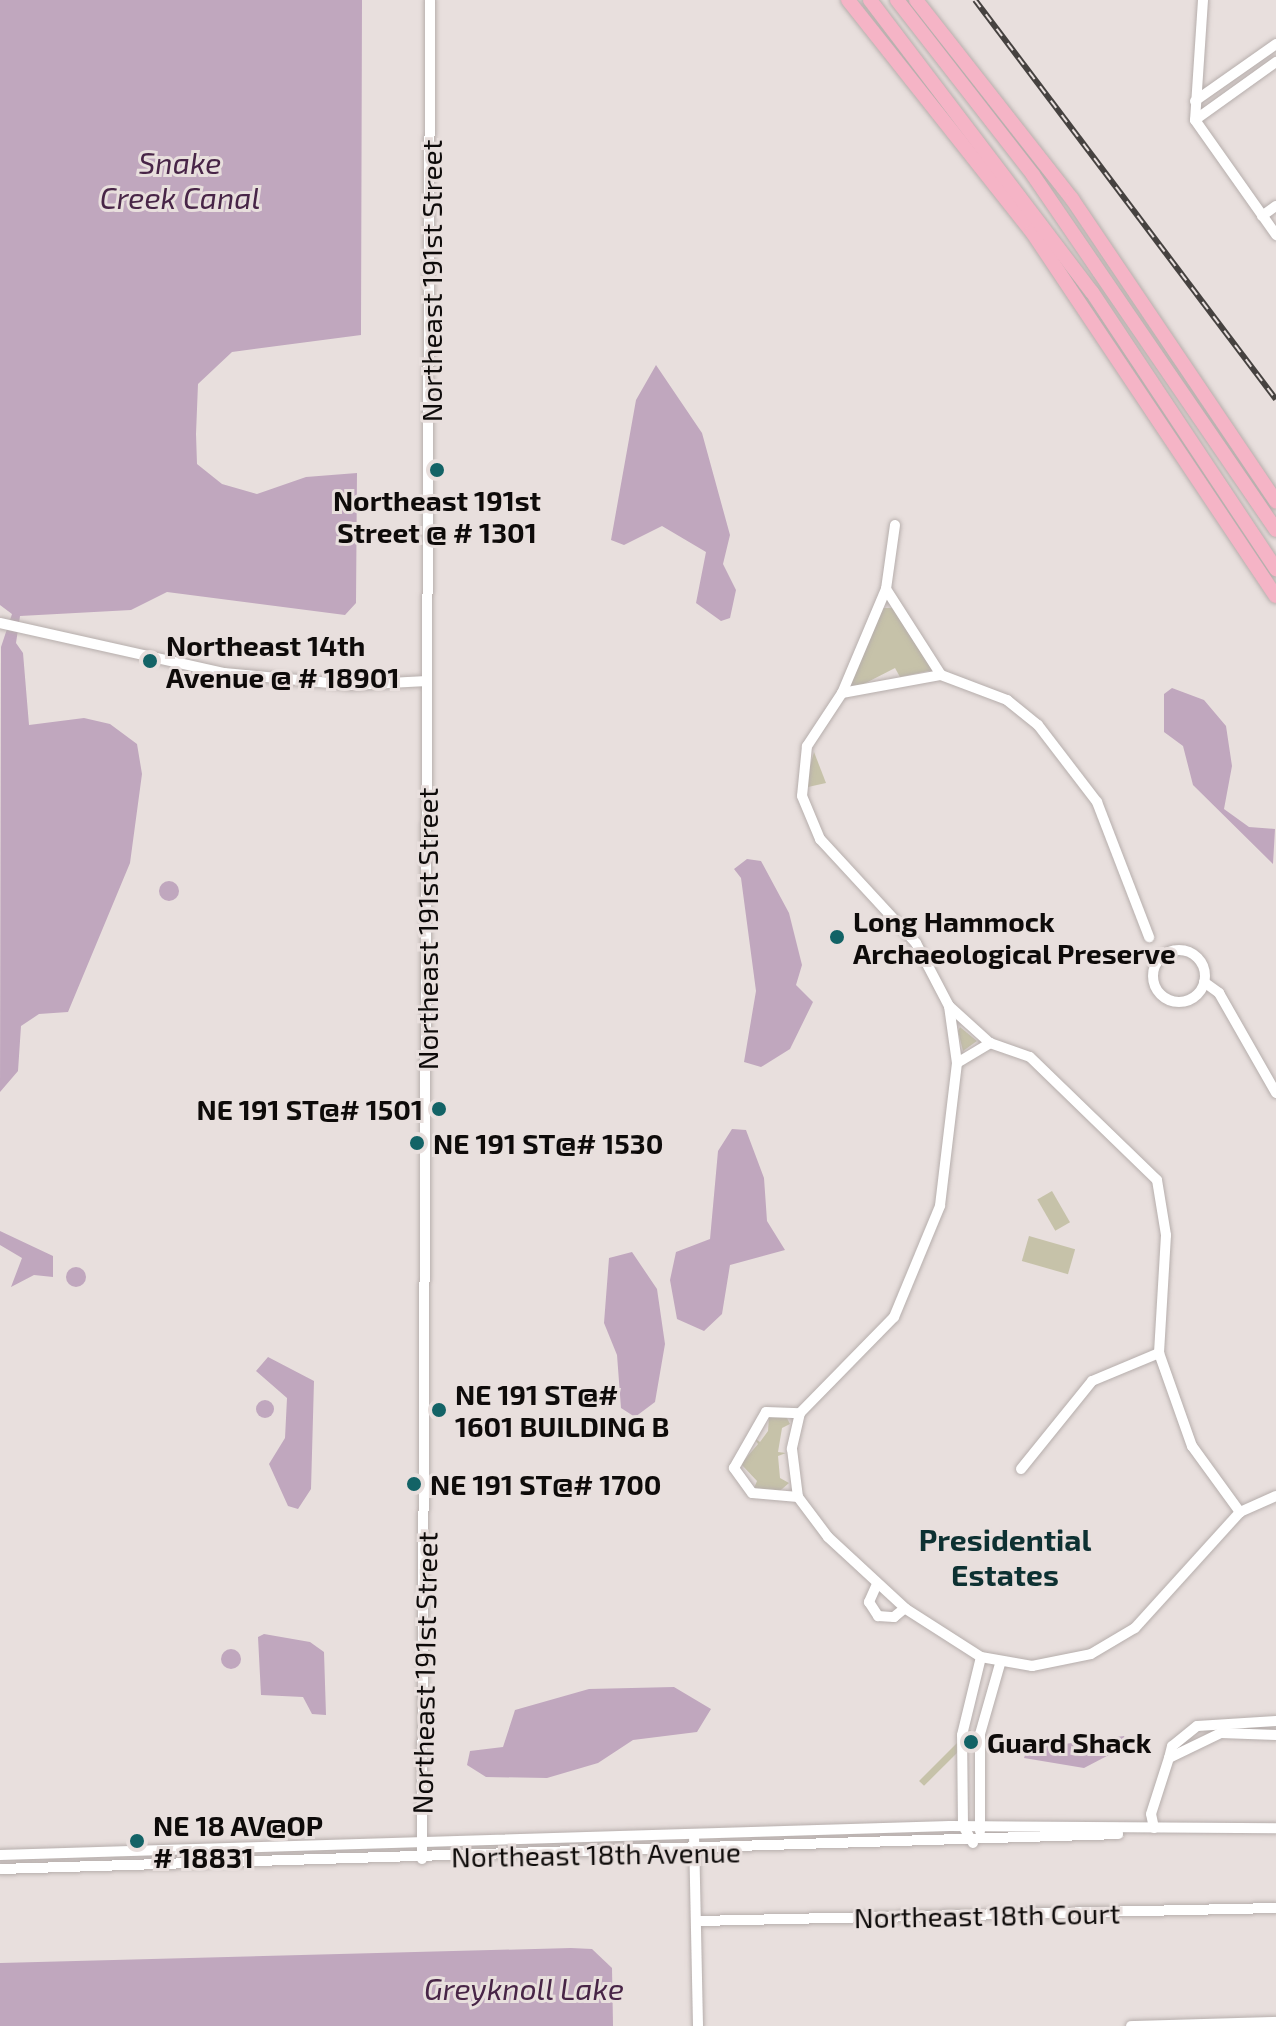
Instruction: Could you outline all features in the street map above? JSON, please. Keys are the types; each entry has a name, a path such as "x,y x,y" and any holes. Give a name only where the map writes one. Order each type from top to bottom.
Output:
{"highway":[{"path":"848,0 1032,232 1276,596"},
{"path":"870,0 1092,292 1276,569"},
{"path":"897,0 1033,175 1276,530"},
{"path":"916,0 1072,199 1276,502"}],"street":[{"name":"Northeast 191st Street","path":"422,1859 430,0"},
{"path":"1203,0 1195,120 1276,235"},
{"path":"1195,101 1276,44"},
{"path":"1195,120 1276,62"},
{"path":"1262,216 1276,206"},
{"path":"895,525 886,589 842,693 807,746 801,770 808,818 847,874 916,943 949,1006 957,1063 949,1175 905,1298 800,1413 792,1449 798,1497 877,1584 905,1608 981,1657 1000,1664 1059,1665 1110,1645 1151,1614 1240,1512 1276,1496"},
{"path":"886,589 941,675"},
{"path":"0,623 224,673 351,685 427,681"},
{"path":"842,693 941,675 1007,700 1072,761 1097,802 1149,937"},
{"path":"1204,982 1192,999 1177,1002 1162,996 1154,974 1168,953 1186,951 1200,961 1204,982 1219,993 1276,1093"},
{"path":"949,1006 990,1043 1030,1057 1054,1076 1157,1180 1166,1235 1159,1353 1192,1446 1240,1512"},
{"path":"957,1063 990,1043"},
{"path":"1021,1469 1092,1381 1159,1353"},
{"path":"798,1497 752,1493 734,1468 766,1412 800,1413"},
{"path":"877,1584 869,1602 878,1616 894,1617 905,1608"},
{"path":"981,1657 964,1719 963,1826 973,1843 983,1826 982,1721 1000,1664"},
{"path":"964,1719 982,1721"},
{"path":"1154,1828 1151,1814 1172,1746 1197,1726 1276,1721"},
{"path":"1169,1758 1221,1733 1276,1735"},
{"name":"Northeast 18th Avenue","path":"0,1855 963,1826 1276,1828"},
{"name":"Northeast 18th Avenue","path":"0,1869 973,1843 1192,1829"},
{"path":"694,1834 698,2026"},
{"name":"Northeast 18th Court","path":"698,1921 1276,1908"},
{"path":"1131,2026 1276,2022"}],"shaded area":[{"path":"882,608 892,608 933,670 900,677 895,668 856,688 850,683"},
{"path":"814,752 826,783 808,787 808,773"},
{"path":"960,1027 977,1041 963,1051 958,1031"},
{"path":"1052,1191 1070,1222 1055,1231 1037,1200"},
{"path":"1029,1236 1075,1249 1068,1274 1022,1261"},
{"path":"769,1416 786,1416 790,1424 782,1428 778,1452 786,1453 778,1456 780,1478 789,1483 775,1495 754,1488 757,1481 741,1464 758,1444 754,1438 760,1442 768,1431"},
{"path":"970,1730 975,1735 924,1786 919,1781"}],"water":[{"name":"Snake Creek Canal","path":"0,0 362,0 361,335 232,352 198,384 196,434 197,464 222,484 257,494 306,477 357,473 356,603 345,615 167,592 131,610 20,616 16,643 23,653 29,725 84,718 110,724 137,744 142,774 130,863 68,1012 39,1014 21,1026 18,1071 0,1092 1,647 12,614 0,605"},
{"path":"656,365 702,433 730,535 723,564 736,590 730,618 721,621 696,603 706,552 662,526 624,545 611,540 636,400"},
{"path":"1172,688 1204,700 1226,726 1232,766 1224,809 1249,827 1275,829 1273,864 1193,785 1183,746 1164,732 1164,694"},
{"path":"747,859 761,861 789,913 802,965 796,985 813,1002 790,1049 761,1067 744,1062 756,991 741,878 734,869"},
{"path":"169,881 176,884 179,891 176,898 169,901 162,898 159,891 162,884"},
{"path":"732,1129 746,1130 764,1178 767,1221 785,1250 730,1265 722,1314 704,1331 677,1319 670,1280 676,1252 710,1239 718,1151"},
{"path":"0,1231 53,1256 53,1277 34,1275 11,1287 22,1258 0,1245"},
{"path":"632,1252 657,1289 665,1344 655,1402 635,1417 621,1408 617,1355 604,1323 609,1258"},
{"path":"76,1267 83,1270 86,1277 83,1284 76,1287 69,1284 66,1277 69,1270"},
{"path":"268,1357 314,1381 311,1489 298,1509 288,1506 269,1464 285,1438 287,1398 256,1371"},
{"path":"261,1400 269,1400 274,1409 272,1416 261,1418 256,1413 256,1405"},
{"path":"264,1634 310,1642 324,1652 326,1715 312,1714 303,1697 261,1695 258,1637"},
{"path":"227,1649 235,1649 241,1659 235,1669 227,1669 221,1663 221,1655"},
{"path":"674,1687 711,1709 697,1732 633,1740 598,1763 547,1778 486,1777 467,1765 470,1751 503,1747 515,1710 589,1689"},
{"path":"1124,1736 1128,1745 1084,1768 1024,1758 1027,1749"},
{"name":"Greyknoll Lake","path":"592,1949 612,1968 613,2026 0,2026 0,1963"}],"railway":[{"path":"975,0 1276,399"}],"place":[{"name":"Northeast 191st Street @ # 1301","path":"437,470"},
{"name":"Northeast 14th Avenue @ # 18901","path":"150,661"},
{"name":"Long Hammock Archaeological Preserve","path":"837,937"},
{"name":"NE 191 ST@# 1501","path":"439,1109"},
{"name":"NE 191 ST@# 1530","path":"417,1143"},
{"name":"NE 191 ST@# 1601 BUILDING B","path":"439,1410"},
{"name":"NE 191 ST@# 1700","path":"414,1484"},
{"name":"Guard Shack","path":"971,1742"},
{"name":"NE 18 AV@OP # 18831","path":"137,1841"}],"district":[{"name":"Presidential Estates","path":"1005,1556"}]}
